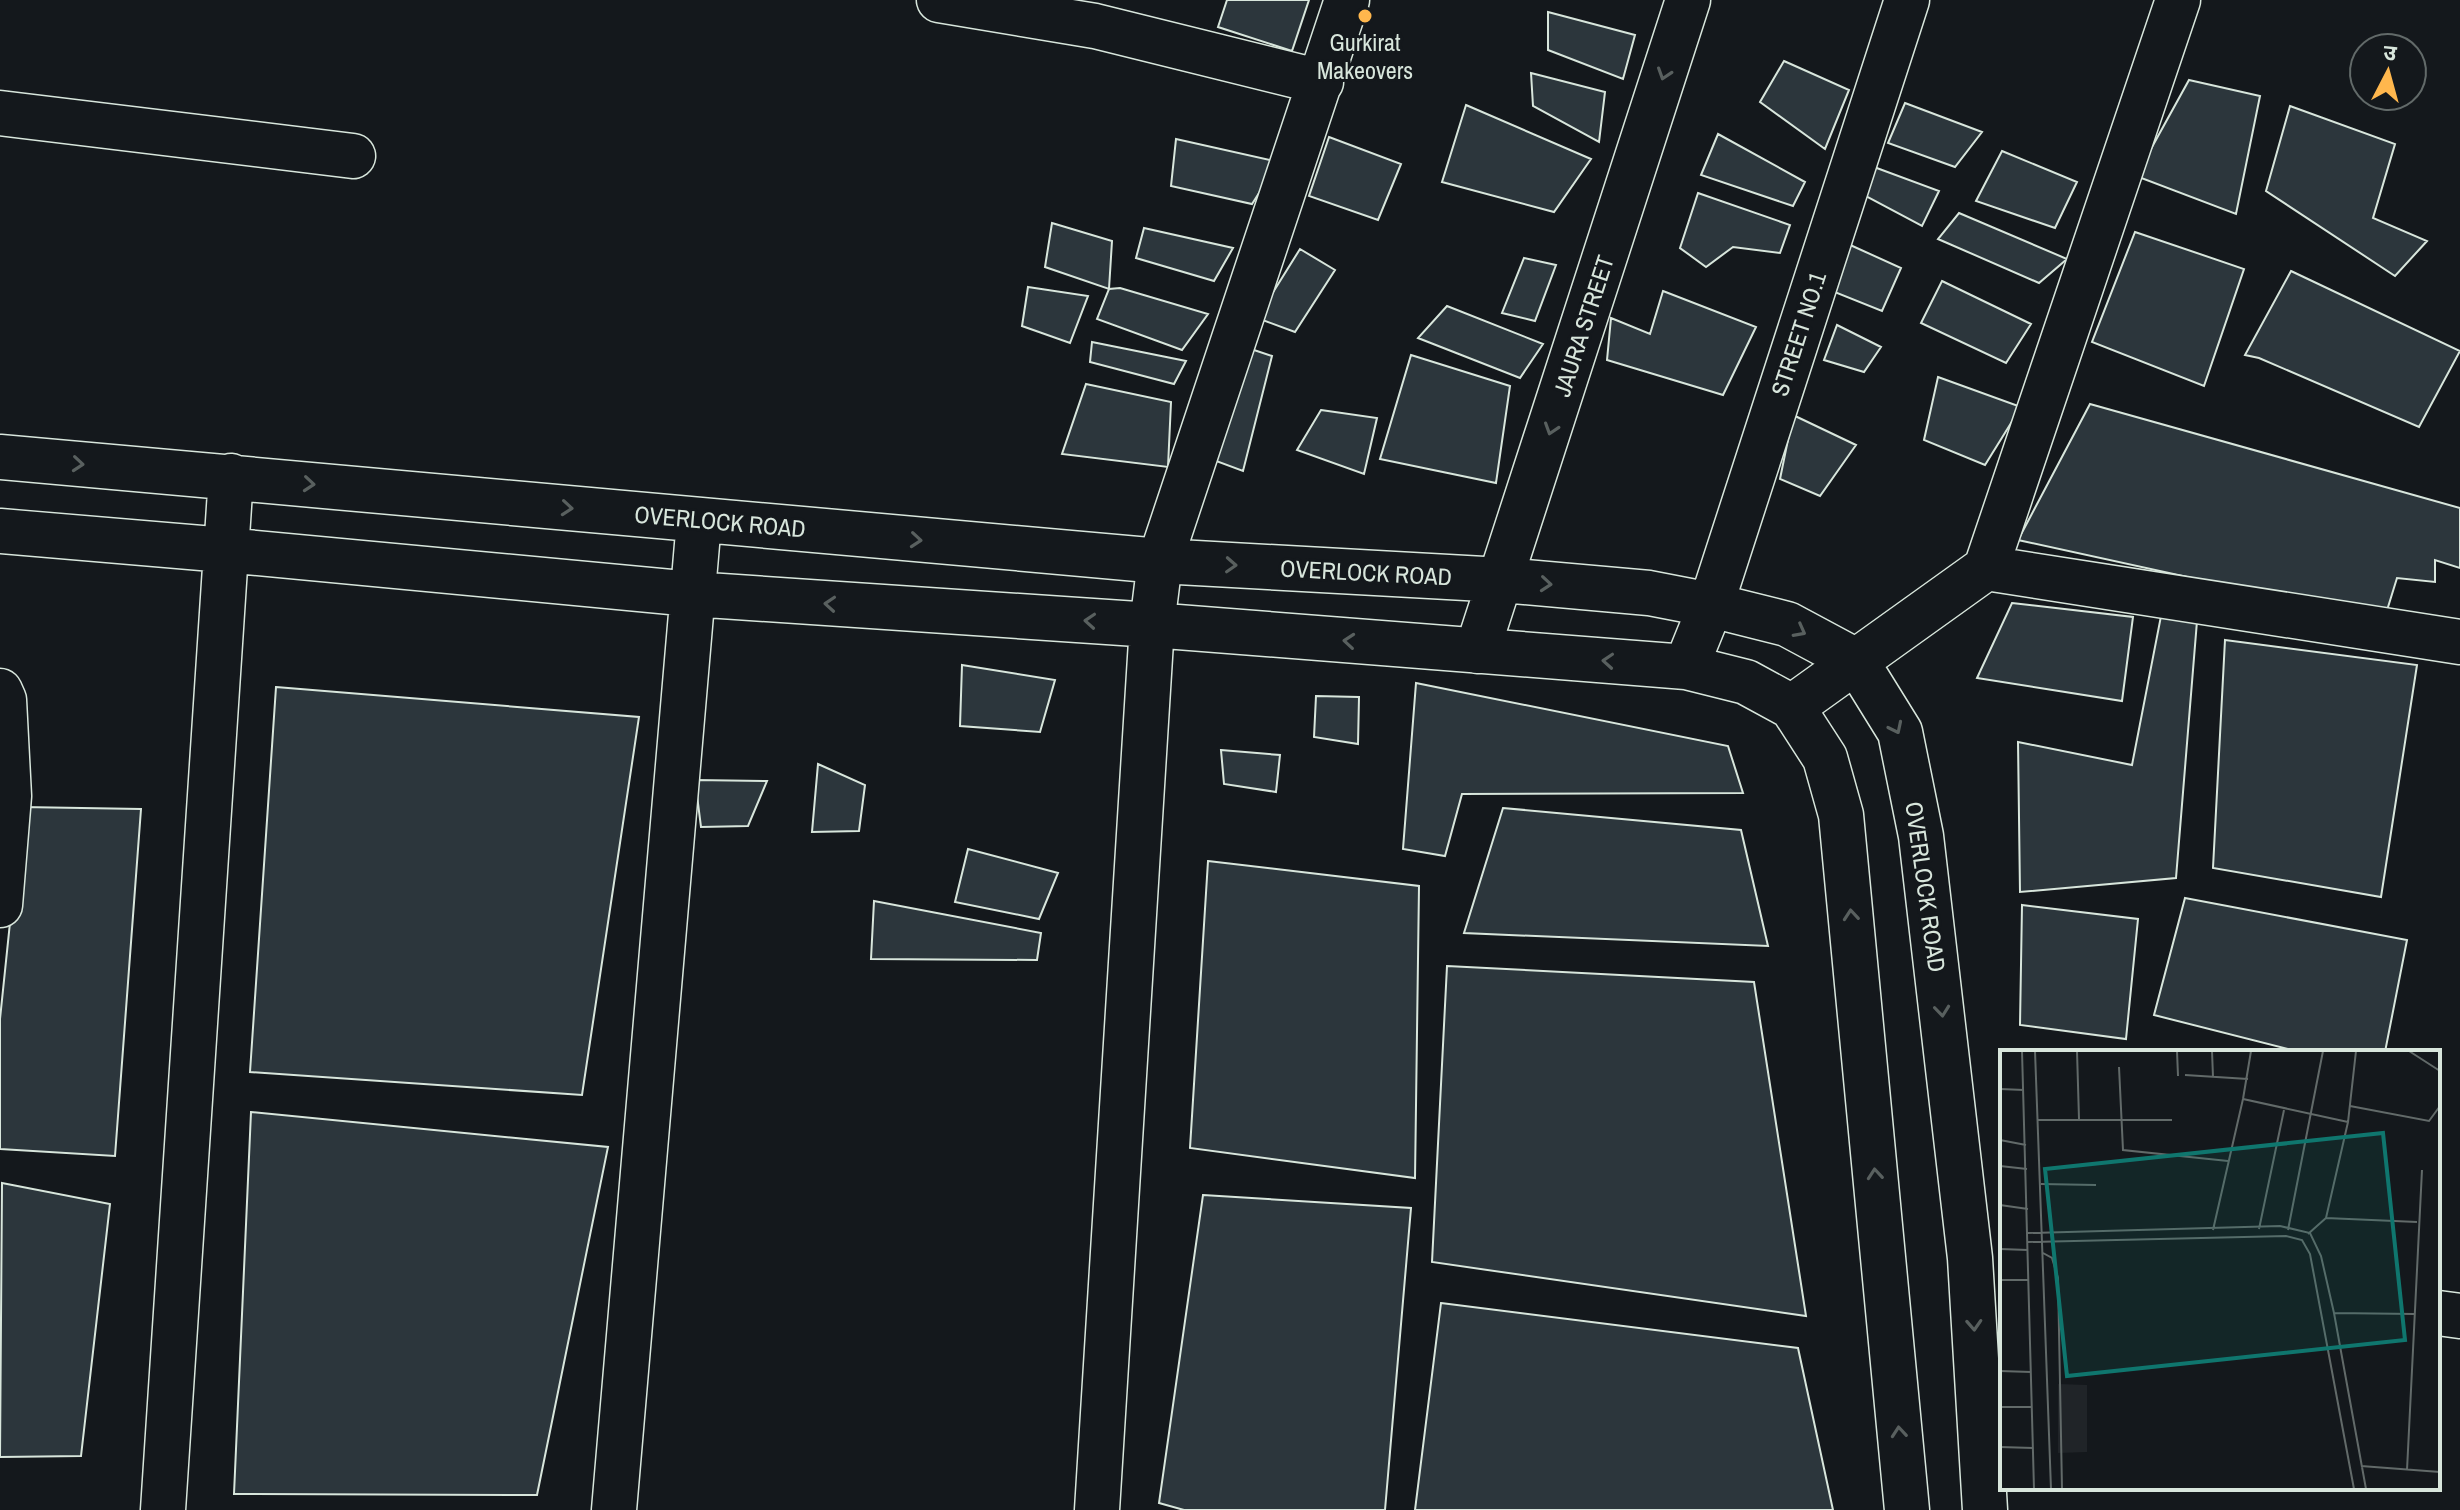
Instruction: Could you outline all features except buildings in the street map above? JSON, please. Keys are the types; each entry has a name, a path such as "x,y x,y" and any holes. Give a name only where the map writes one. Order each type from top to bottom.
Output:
{"street":[{"path":"939,0 1095,26 1321,82"},
{"path":"1097,1510 1152,625 1160,561 1347,0"},
{"name":"JAURA STREET","path":"1477,651 1688,0"},
{"name":"STREET NO.1","path":"1686,667 1711,605 1907,0"},
{"path":"1792,707 1986,568 2178,0"},
{"path":"0,113 353,156"},
{"name":"OVERLOCK ROAD","path":"0,457 1160,561 1502,580 1649,593 1787,624 1856,661 1900,732 1921,836 1986,1260 1985,1510"},
{"path":"163,1510 231,476"},
{"path":"614,1510 699,521"},
{"path":"0,531 692,594 1152,625 1686,667 1746,682 1792,707 1825,758 1841,815 1907,1510"},
{"path":"1986,568 2460,642"},
{"path":"0,691 4,700 9,796 0,905"},
{"path":"2440,1313 2460,1316"}],"place":[{"name":"Gurkirat Makeovers","path":"1365,16"}]}
